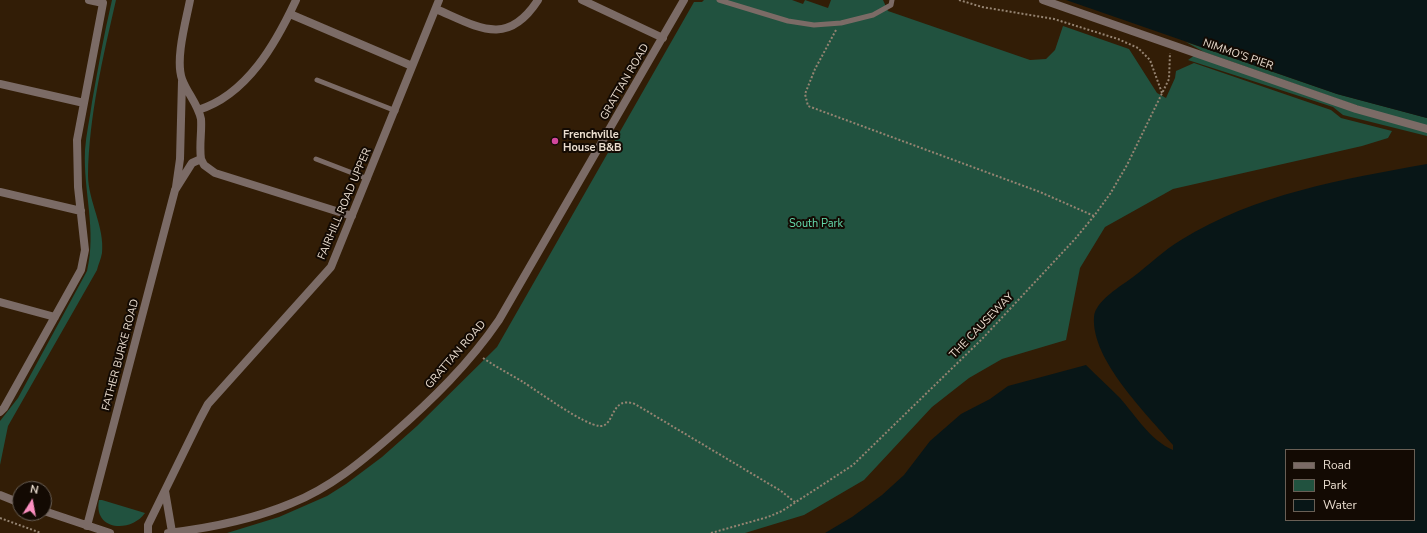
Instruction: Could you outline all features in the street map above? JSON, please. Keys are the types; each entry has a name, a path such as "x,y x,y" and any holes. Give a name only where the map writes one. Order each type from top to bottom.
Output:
{"street":[{"path":"0,412 4,408 81,270 85,250 76,157 77,140 103,3 89,0"},
{"name":"FATHER BURKE ROAD","path":"87,526 175,190 180,159 181,58 190,0"},
{"path":"198,110 222,100 237,89 274,41 290,14 296,0"},
{"name":"FAIRHILL ROAD UPPER","path":"148,533 148,525 208,404 332,267 396,111 412,66 439,0"},
{"path":"436,9 474,26 488,29 505,29 524,20 538,0"},
{"path":"582,0 663,38"},
{"name":"GRATTAN ROAD","path":"168,533 216,526 264,514 293,503 319,490 348,471 378,447 447,384 477,350 500,320 684,0"},
{"name":"NIMMO'S PIER","path":"1042,0 1170,43 1356,109 1427,129"},
{"path":"290,14 412,66"},
{"name":"FATHER BURKE ROAD","path":"175,190 192,163 201,159 201,118 182,78"},
{"path":"0,84 84,103"},
{"path":"201,159 204,165 216,173 352,216"},
{"path":"0,192 81,212"},
{"path":"0,302 55,317"},
{"path":"165,491 172,532"},
{"path":"0,496 12,500"},
{"path":"52,514 110,533"}],"lane":[{"path":"719,0 788,21 814,25 841,22 873,15 891,5 892,0"},
{"path":"317,80 396,111"},
{"path":"316,159 368,179"}],"path":[{"path":"959,0 982,7 1054,19 1118,39 1138,48 1150,60 1162,93"},
{"path":"841,22 815,69 805,94 808,106 1040,192 1094,216"},
{"name":"THE CAUSEWAY","path":"711,533 768,517 796,503 853,465 982,339 1094,216 1127,165 1169,79 1170,43"},
{"path":"483,358 579,417 598,426 603,426 607,423 620,404 626,402 635,404 781,491 796,503"},
{"path":"0,518 41,533"}],"green space":[{"path":"112,0 116,0 94,109 88,175 101,234 102,255 97,270 8,426 0,465 0,421 18,398 87,271 91,241 85,150 92,102"},
{"name":"South Park","path":"704,0 792,0 803,4 805,0 828,8 831,0 883,0 888,11 1030,60 1046,59 1055,50 1063,26 1129,49 1157,93 1166,98 1175,78 1176,71 1194,63 1331,110 1341,118 1392,131 1388,138 1362,146 1173,189 1105,227 1080,268 1066,340 1002,359 969,378 932,407 864,480 804,515 745,533 227,533 279,517 327,496 346,484 382,457 417,426 497,347 694,2 702,2"},
{"path":"1186,42 1337,94 1427,118 1427,127 1381,114 1204,52"},
{"path":"1195,55 1427,131 1427,136 1343,115 1333,107 1188,60"},
{"path":"99,500 145,513 131,524 114,526 107,523 102,518 99,510"}],"water":[{"path":"1066,0 1427,0 1427,118 1337,94"},
{"path":"1427,164 1427,533 825,533 852,517 882,495 904,475 930,441 961,414 990,399 1008,386 1086,365 1120,398 1150,434 1165,446 1173,450 1173,445 1123,386 1101,351 1095,334 1094,317 1095,311 1099,305 1109,294 1169,248 1209,224 1239,211 1300,190"}],"place":[{"name":"Frenchville House B&B","path":"555,141"}]}
